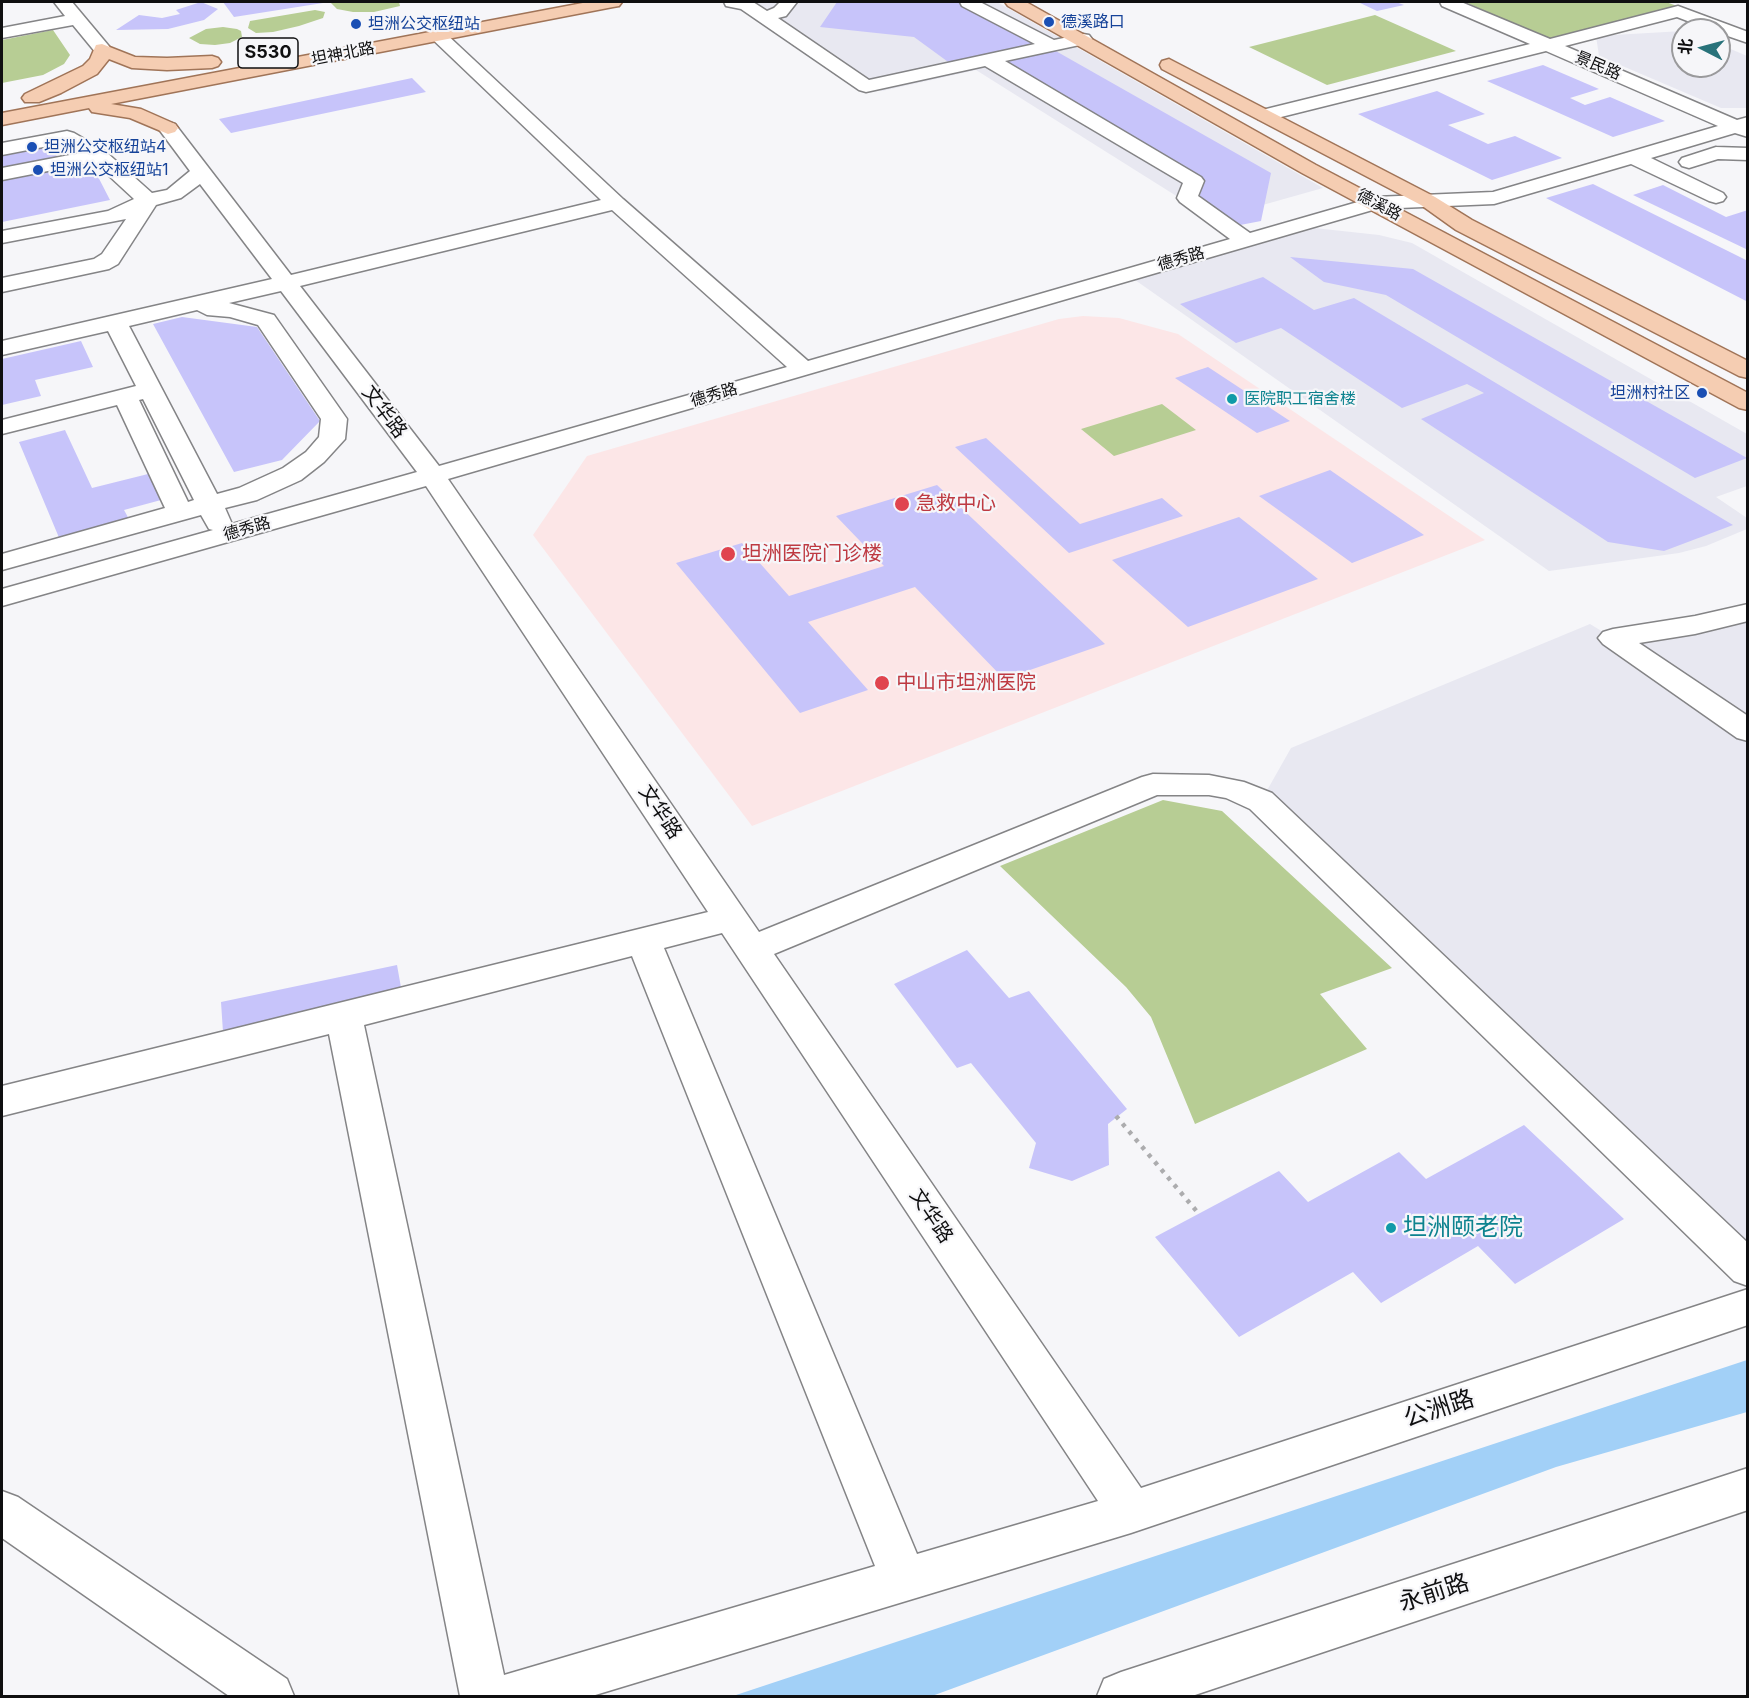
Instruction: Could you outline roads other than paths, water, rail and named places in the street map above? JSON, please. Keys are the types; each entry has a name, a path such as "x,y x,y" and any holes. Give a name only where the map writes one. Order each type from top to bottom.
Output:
{"main road":[{"name":"坦神北路","path":"2,119 38,104 226,68 535,2"},
{"name":"坦神北路","path":"226,68 437,35 613,2"},
{"name":"德溪路","path":"1014,2 1083,39 1150,80 1375,203 1748,403"},
{"path":"1046,2 1109,34"},
{"path":"38,104 54,89 90,70 99,60 102,49 132,62 226,68"},
{"name":"德溪路","path":"1150,56 1428,201 1464,225 1748,371"},
{"path":"38,104 169,114 191,90 226,68"},
{"name":"坦神北路","path":"2,103 38,104"}],"street":[{"path":"62,2 102,49"},
{"path":"732,2 747,5 866,86 1083,39"},
{"path":"764,17 780,12 789,2"},
{"path":"968,2 1052,46"},
{"name":"景民路","path":"1448,2 1744,127"},
{"path":"1265,115 1678,11 1748,38"},
{"path":"2,33 77,19"},
{"path":"437,35 616,202 804,370"},
{"path":"989,60 1194,181 1186,198 1245,240"},
{"name":"文华路","path":"169,114 202,172 433,476 1131,1512"},
{"name":"德秀路","path":"2,598 804,370 1375,203 1494,198 1744,127"},
{"path":"2,149 66,137 88,148 156,199 224,201"},
{"path":"2,157 88,148"},
{"path":"2,165 88,148"},
{"path":"2,174 88,148"},
{"path":"1661,171 1716,153 1748,154"},
{"path":"1632,157 1716,197"},
{"path":"2,237 114,216 183,189 202,172"},
{"path":"2,285 101,264 110,260 156,199"},
{"path":"2,348 286,283 616,202"},
{"path":"2,562 248,494 292,474 315,457 332,439 334,419 266,320 232,310 183,307"},
{"path":"116,323 180,512"},
{"path":"138,393 209,504 225,535"},
{"path":"2,427 138,393"},
{"path":"1748,612 1695,625 1613,638 1748,731"},
{"path":"2,1101 344,1017 643,940 741,934 1153,784 1182,783 1233,789 1261,801 1748,1269"},
{"path":"643,940 904,1579"},
{"path":"344,1017 484,1696"},
{"name":"公洲路","path":"513,1696 1131,1512 1748,1307"},
{"name":"永前路","path":"1121,1696 1748,1489"},
{"path":"2,1512 270,1696"}],"water":[{"path":"1747,1360 1747,1412 1556,1467 932,1696 733,1696"}],"place":[{"name":"德溪路口","path":"1049,22"},
{"name":"坦洲公交枢纽站","path":"356,24"},
{"name":"坦洲公交枢纽站4","path":"32,147"},
{"name":"坦洲公交枢纽站1","path":"38,170"},
{"name":"坦洲村社区","path":"1702,393"},
{"name":"医院职工宿舍楼","path":"1232,399"},
{"name":"急救中心","path":"902,504"},
{"name":"坦洲医院门诊楼","path":"728,554"},
{"name":"中山市坦洲医院","path":"882,683"},
{"name":"坦洲颐老院","path":"1391,1228"}]}
